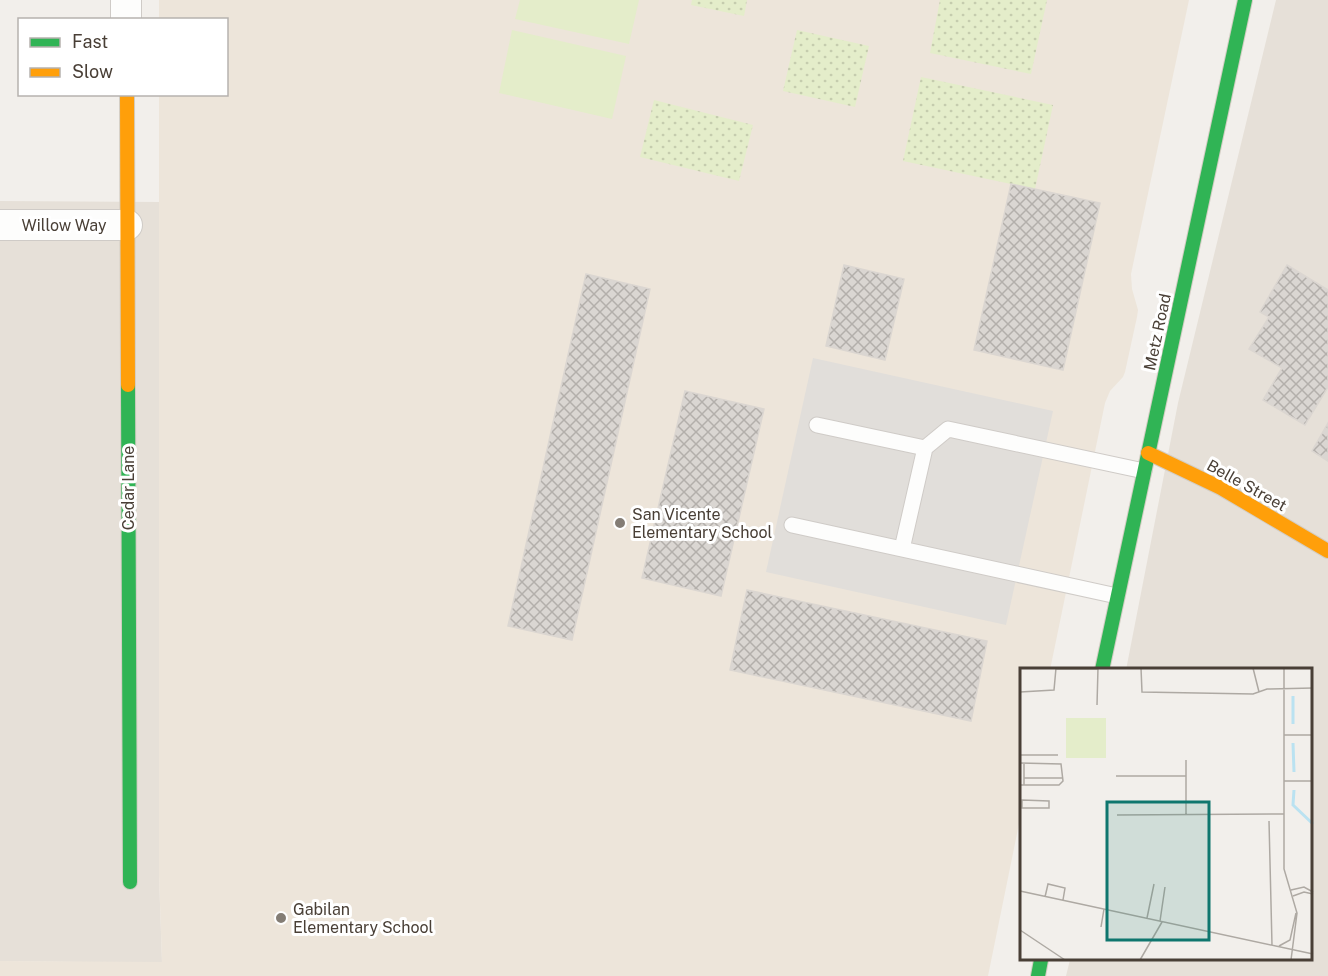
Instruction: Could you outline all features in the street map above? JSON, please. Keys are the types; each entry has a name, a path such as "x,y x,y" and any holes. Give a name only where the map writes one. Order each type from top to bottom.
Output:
{"street":[{"path":"126,0 126,18"},
{"name":"Metz Road","path":"1102,668 1245,0"},
{"name":"Cedar Lane","path":"127,96 130,882"},
{"name":"Willow Way","path":"0,225 127,225"},
{"name":"Belle Street","path":"1148,453 1221,488 1328,551"},
{"path":"1038,976 1041,961"}],"lane":[{"path":"817,425 925,448"},
{"path":"902,549 925,448 948,429 1144,471"},
{"path":"792,525 1118,596"}],"shaded area":[{"name":"San Vicente Elementary School","path":"159,0 1189,0 1131,274 1132,289 1138,310 1137,317 1125,372 1110,391 1105,403 1050,668 1020,668 1020,819 988,976 0,976 0,961 162,962 159,875 159,96 228,96 228,18 159,18"},
{"path":"1276,0 1328,0 1328,976 1066,976 1070,961 1313,961 1313,668 1126,668 1178,403"},
{"path":"0,201 159,202 159,875 162,963 0,961"},
{"path":"813,358 1053,411 1006,625 766,572"}],"green space":[{"path":"520,0 639,0 629,44 515,19"},
{"path":"692,0 747,0 744,16 691,5"},
{"path":"940,0 1047,0 1031,74 930,53"},
{"path":"512,30 626,56 612,119 499,93"},
{"path":"797,30 869,46 855,107 783,91"},
{"path":"921,77 1053,105 1035,189 903,161"},
{"path":"654,100 753,125 739,181 640,157"}],"building":[{"path":"1011,184 1100,203 1063,370 974,350"},
{"path":"844,265 904,279 885,360 826,346"},
{"path":"1287,265 1328,290 1328,387 1305,425 1263,400 1282,368 1249,349 1269,317 1260,312"},
{"path":"586,274 650,289 572,640 508,626"},
{"path":"685,391 764,409 721,596 642,578"},
{"path":"1328,423 1328,461 1312,451"},
{"path":"747,590 987,641 971,721 730,670"}],"traffic: fast":[{"path":"1102,668 1245,0"},
{"path":"128,385 130,882"},
{"path":"1038,976 1041,961"}],"traffic: slow":[{"path":"127,96 128,385"},
{"path":"1148,453 1221,488 1328,551"}],"place":[{"name":"San Vicente Elementary School","path":"620,523"},
{"name":"Gabilan Elementary School","path":"281,918"}]}
